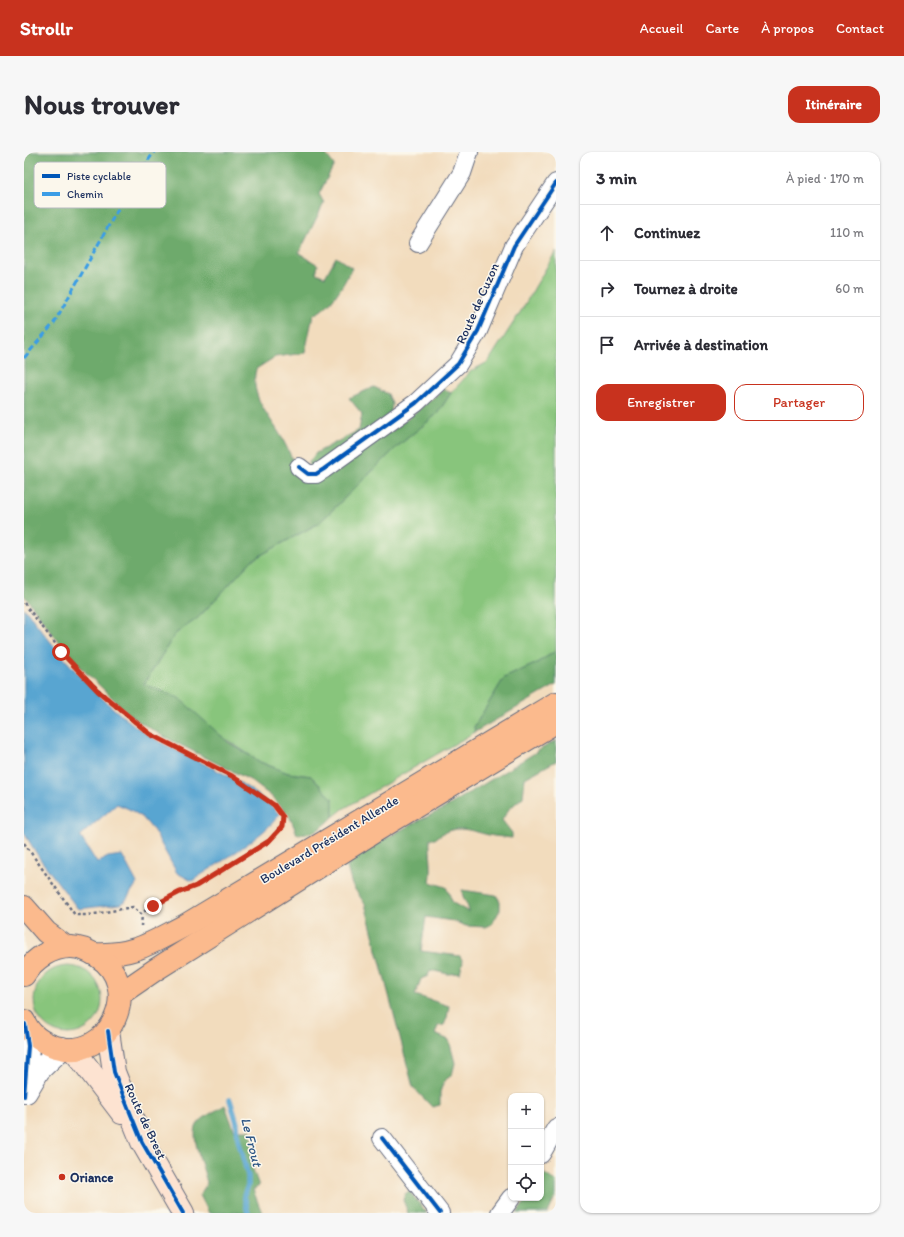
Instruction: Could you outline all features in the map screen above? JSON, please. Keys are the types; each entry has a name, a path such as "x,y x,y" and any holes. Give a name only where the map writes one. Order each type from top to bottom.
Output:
{"main road":[{"name":"Boulevard Président Allende","path":"94,954 126,953 178,929 216,908 556,703"},
{"name":"Boulevard Président Allende","path":"120,994 155,970 377,830 556,722"},
{"path":"24,906 46,932 66,947"},
{"path":"24,973 40,957 50,951 66,947 85,949 105,962 115,975 120,994 117,1014 108,1031 98,1040 86,1046 67,1049 47,1044 35,1036 25,1023"},
{"name":"Route de Brest","path":"108,1031 114,1072 142,1142"},
{"name":"Route de Brest","path":"67,1049 88,1067 142,1142 183,1213"}],"street":[{"path":"418,243 462,173 469,152"},
{"name":"Route de Cuzon","path":"299,467 308,474 316,474 324,470 416,403 458,364 478,331 514,246 556,183"},
{"path":"25,1023 28,1046 25,1094"},
{"path":"25,1094 39,1070 67,1049"},
{"path":"544,1149 556,1128"},
{"path":"382,1138 440,1213"},
{"path":"500,1213 509,1201"}],"path":[{"path":"24,603 68,660 114,705 150,734 232,776 267,800 278,809 283,821 277,834 264,845 196,886 180,892 141,913 133,907 89,915 75,915 24,844"}],"green space":[{"path":"24,152 324,152 334,165 319,194 324,203 299,253 318,265 316,273 325,277 336,257 352,268 336,295 326,307 313,315 305,353 275,357 256,369 255,379 255,388 262,406 285,443 301,481 313,480 309,462 316,453 359,430 362,414 349,398 374,387 388,394 392,404 388,434 444,389 451,393 437,414 398,446 319,523 252,560 198,618 175,634 144,684 179,698 228,742 260,762 288,773 311,776 333,799 333,817 321,828 307,834 297,834 289,815 271,796 250,780 163,736 133,718 69,656 24,595"},
{"path":"556,251 556,651 535,664 504,678 474,727 475,732 343,809 333,817 332,799 311,776 288,773 260,762 144,684 175,634 198,618 252,560 319,523 398,446 437,414 451,393 471,371 488,362 521,311"},
{"path":"556,651 556,685 475,732 474,727 504,678 535,664"},
{"path":"556,740 556,761 525,778 523,797 509,809 502,820 512,833 512,838 494,836 471,830 457,829 450,830 435,839 430,839 430,882 446,887 453,903 469,912 462,890 496,895 500,901 500,910 492,924 486,927 466,926 453,921 426,917 421,951 460,956 463,962 460,973 448,974 430,970 428,976 421,979 415,995 449,1006 444,1025 438,1026 435,1034 449,1040 455,1063 452,1075 444,1081 440,1092 440,1105 432,1107 413,1087 365,904 352,885 347,867 354,856 410,825 443,809"},
{"path":"68,966 81,969 92,976 99,987 102,1000 99,1013 92,1024 81,1031 68,1034 55,1031 44,1024 37,1013 34,1000 37,987 44,976 55,969"},
{"path":"225,1105 234,1130 250,1130 252,1139 251,1162 259,1186 253,1190 262,1213 209,1213 200,1195 207,1183 196,1145 195,1130 197,1125 203,1119"},
{"path":"545,1174 556,1182 556,1196 548,1213 517,1213 526,1201 544,1201"},
{"path":"409,1191 427,1213 408,1213 403,1200 405,1194"}],"water":[{"path":"24,608 82,679 116,711 153,738 236,780 251,790 266,801 279,814 273,822 264,831 226,859 192,881 177,873 154,831 142,817 117,804 80,836 97,863 108,857 122,855 137,883 126,900 120,904 78,909 40,859 24,833"}],"waterway":[{"name":"Le Frout","path":"230,1100 237,1123 238,1139 248,1176 248,1186 244,1195 248,1213"}],"marked path":[{"path":"147,162 154,152"},
{"path":"24,358 54,323 119,208"}],"cycle path":[{"path":"299,467 308,474 316,474 324,469 416,403 458,364 478,331 514,246 556,183"},
{"path":"24,1096 28,1046 25,1024"},
{"path":"108,1031 114,1072 142,1142 183,1213"},
{"path":"382,1138 440,1213"}],"place":[{"name":"Oriance","path":"62,1177"}],"route":[{"path":"61,652 98,691 150,734 232,776 274,805 283,817 282,827 269,841 190,890 180,892 153,906"}]}
